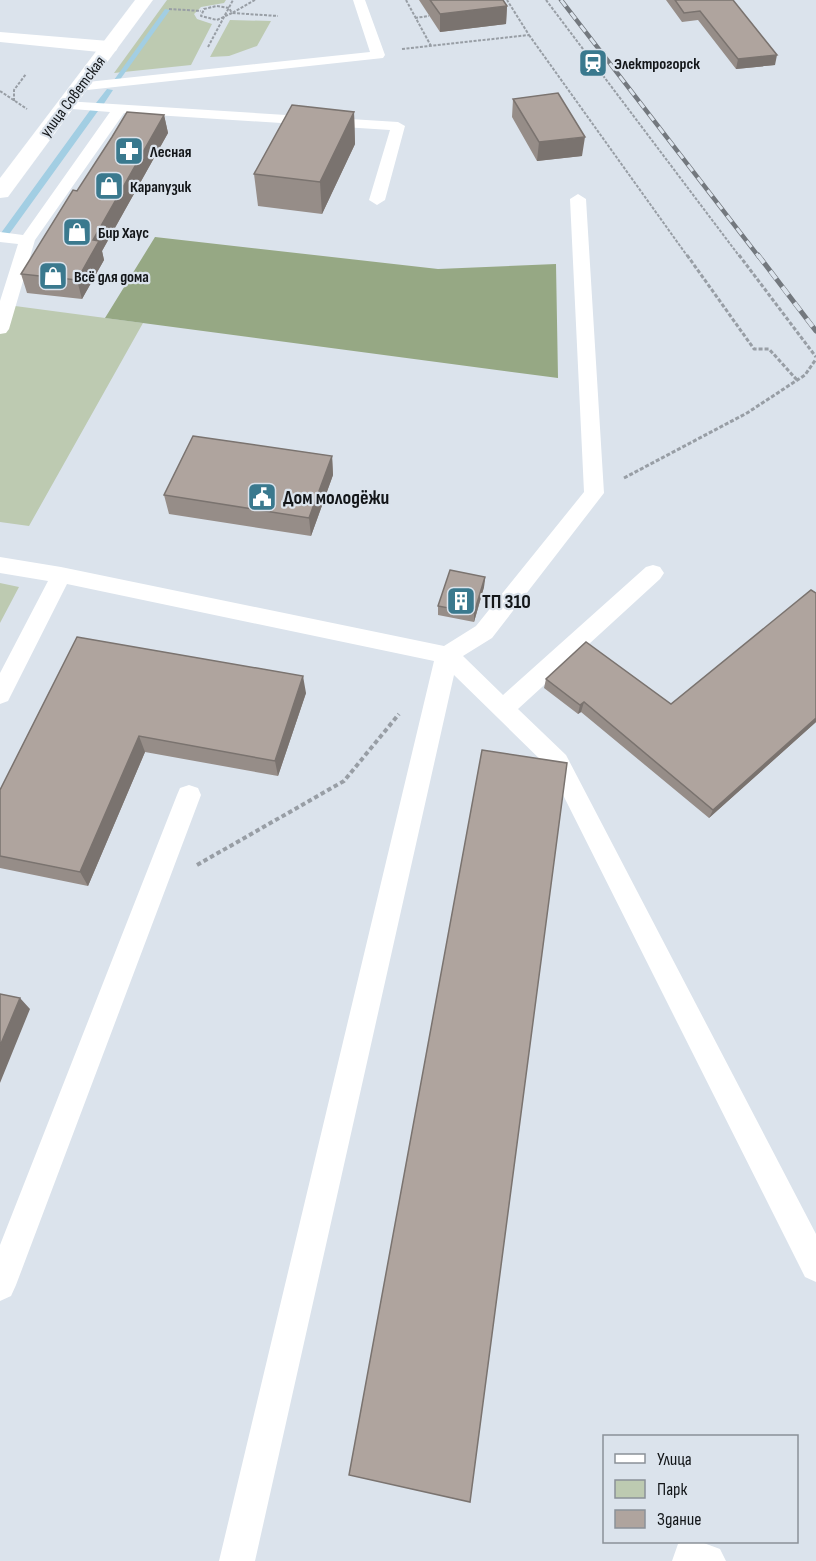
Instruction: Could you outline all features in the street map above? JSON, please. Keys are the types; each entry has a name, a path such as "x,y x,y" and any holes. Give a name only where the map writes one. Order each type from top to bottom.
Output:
{"street":[{"name":"улица Советская","path":"0,192 144,0"},
{"path":"0,37 109,46"}],"lane":[{"path":"78,87 378,55 360,0"},
{"path":"65,105 398,126 377,200"},
{"path":"0,329 27,240 120,108"},
{"path":"237,1561 447,655 484,632 594,494 578,199"},
{"path":"0,237 27,240"},
{"path":"0,565 62,575 447,655 558,762 816,1266"},
{"path":"503,709 654,573"},
{"path":"0,695 62,575"},
{"path":"0,1285 189,795"},
{"path":"690,1561 690,1556 708,1561"}],"path":[{"path":"194,75 233,0"},
{"path":"201,11 201,16 208,20 223,20 255,0"},
{"path":"406,0 431,46"},
{"path":"507,0 529,35 754,349 769,349 797,380"},
{"path":"546,0 816,358 805,375 747,413 594,494"},
{"path":"168,9 201,11 213,6 229,8"},
{"path":"503,7 511,6"},
{"path":"229,8 232,14"},
{"path":"232,14 278,16"},
{"path":"415,18 429,16"},
{"path":"378,52 529,35"},
{"path":"14,101 14,90 26,74"},
{"path":"0,91 28,109"},
{"path":"152,891 344,781 403,709"}],"green space":[{"path":"167,0 226,0 224,3 201,7 194,14 197,19 212,24 191,65 114,73"},
{"path":"230,20 271,21 257,46 229,56 210,57"},
{"path":"155,237 438,269 556,264 558,378 105,318"},
{"path":"0,304 143,323 29,526 0,522"},
{"path":"0,583 19,587 0,623"}],"building":[{"path":"430,0 503,0 507,6 440,14"},
{"path":"675,0 733,0 777,55 738,59 700,11 684,13"},
{"path":"558,93 585,137 539,142 513,99"},
{"path":"292,105 354,112 320,182 254,174"},
{"path":"127,112 164,115 93,240 99,241 77,280 21,274 73,190 77,191"},
{"path":"193,436 332,456 309,518 164,495"},
{"name":"ТП 310","path":"450,570 485,577 474,613 438,606"},
{"path":"811,590 816,593 816,718 713,810 584,702 580,705 546,679 586,642 671,704"},
{"path":"77,637 303,676 275,761 139,736 80,872 0,856 0,790"},
{"path":"482,750 567,763 470,1502 349,1475"},
{"path":"0,994 20,998 0,1046"}],"waterway":[{"path":"117,80 167,10"},
{"path":"100,103 109,90"},
{"path":"4,235 94,111"}],"railway":[{"path":"561,0 759,257"},
{"path":"758,255 816,331"}],"place":[{"name":"Электрогорск","path":"593,63"},
{"name":"Лесная","path":"129,151"},
{"name":"Карапузик","path":"109,186"},
{"name":"Бир Хаус","path":"77,232"},
{"name":"Всё для дома","path":"53,276"},
{"name":"Дом молодёжи","path":"262,497"},
{"name":"ТП 310","path":"461,601"}]}
